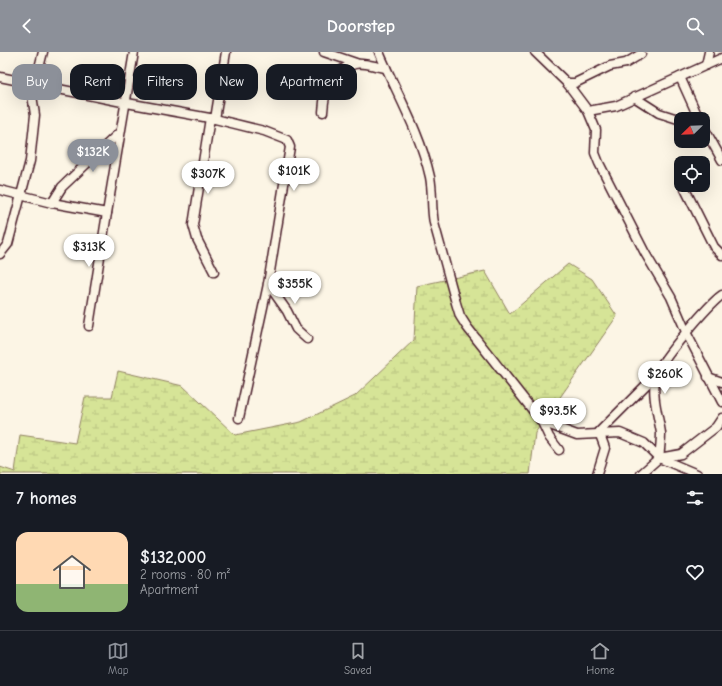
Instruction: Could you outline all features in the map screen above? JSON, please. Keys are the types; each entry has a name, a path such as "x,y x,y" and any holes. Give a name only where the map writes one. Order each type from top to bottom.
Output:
{"street":[{"path":"40,64 43,52"},
{"path":"89,326 116,154 127,103 134,52"},
{"path":"214,272 197,238 193,225 212,118 226,52"},
{"path":"324,52 356,63 386,68"},
{"path":"379,52 414,125 423,154 433,195 434,223 460,316 542,422 549,438 559,450"},
{"path":"535,52 567,83 588,111 596,130 595,153 599,163 645,253 671,296 686,334 722,402"},
{"path":"706,65 709,52"},
{"path":"567,83 574,83 610,66 626,63 640,54"},
{"path":"588,111 616,106 722,58"},
{"path":"323,112 324,97 327,86 332,77 356,63"},
{"path":"0,77 12,80"},
{"path":"680,78 695,111"},
{"path":"62,90 212,118 281,136 287,140 289,144 289,153 268,284 239,418"},
{"path":"634,97 659,113 674,117"},
{"path":"0,254 8,244 30,161 35,115 33,100"},
{"path":"52,203 62,187 120,132"},
{"path":"710,139 722,160"},
{"path":"99,152 116,154"},
{"path":"0,190 52,203 107,213"},
{"path":"686,192 714,247 722,255"},
{"path":"268,284 287,311 296,329 307,339"},
{"path":"600,432 656,375 662,364 686,334 715,300 722,295"},
{"path":"656,375 654,401 661,435 659,458"},
{"path":"708,377 722,382"},
{"path":"641,474 659,458 681,454 716,427 722,418"},
{"path":"542,422 577,435 600,432 620,432 644,443 659,458 697,474"},
{"path":"597,474 605,448 600,432"}],"green space":[{"path":"568,264 592,279 617,316 535,433 530,474 0,474 0,467 15,472 20,435 75,443 85,397 112,397 118,371 183,386 235,435 301,422 355,396 414,340 417,286 485,271 510,314"}]}
